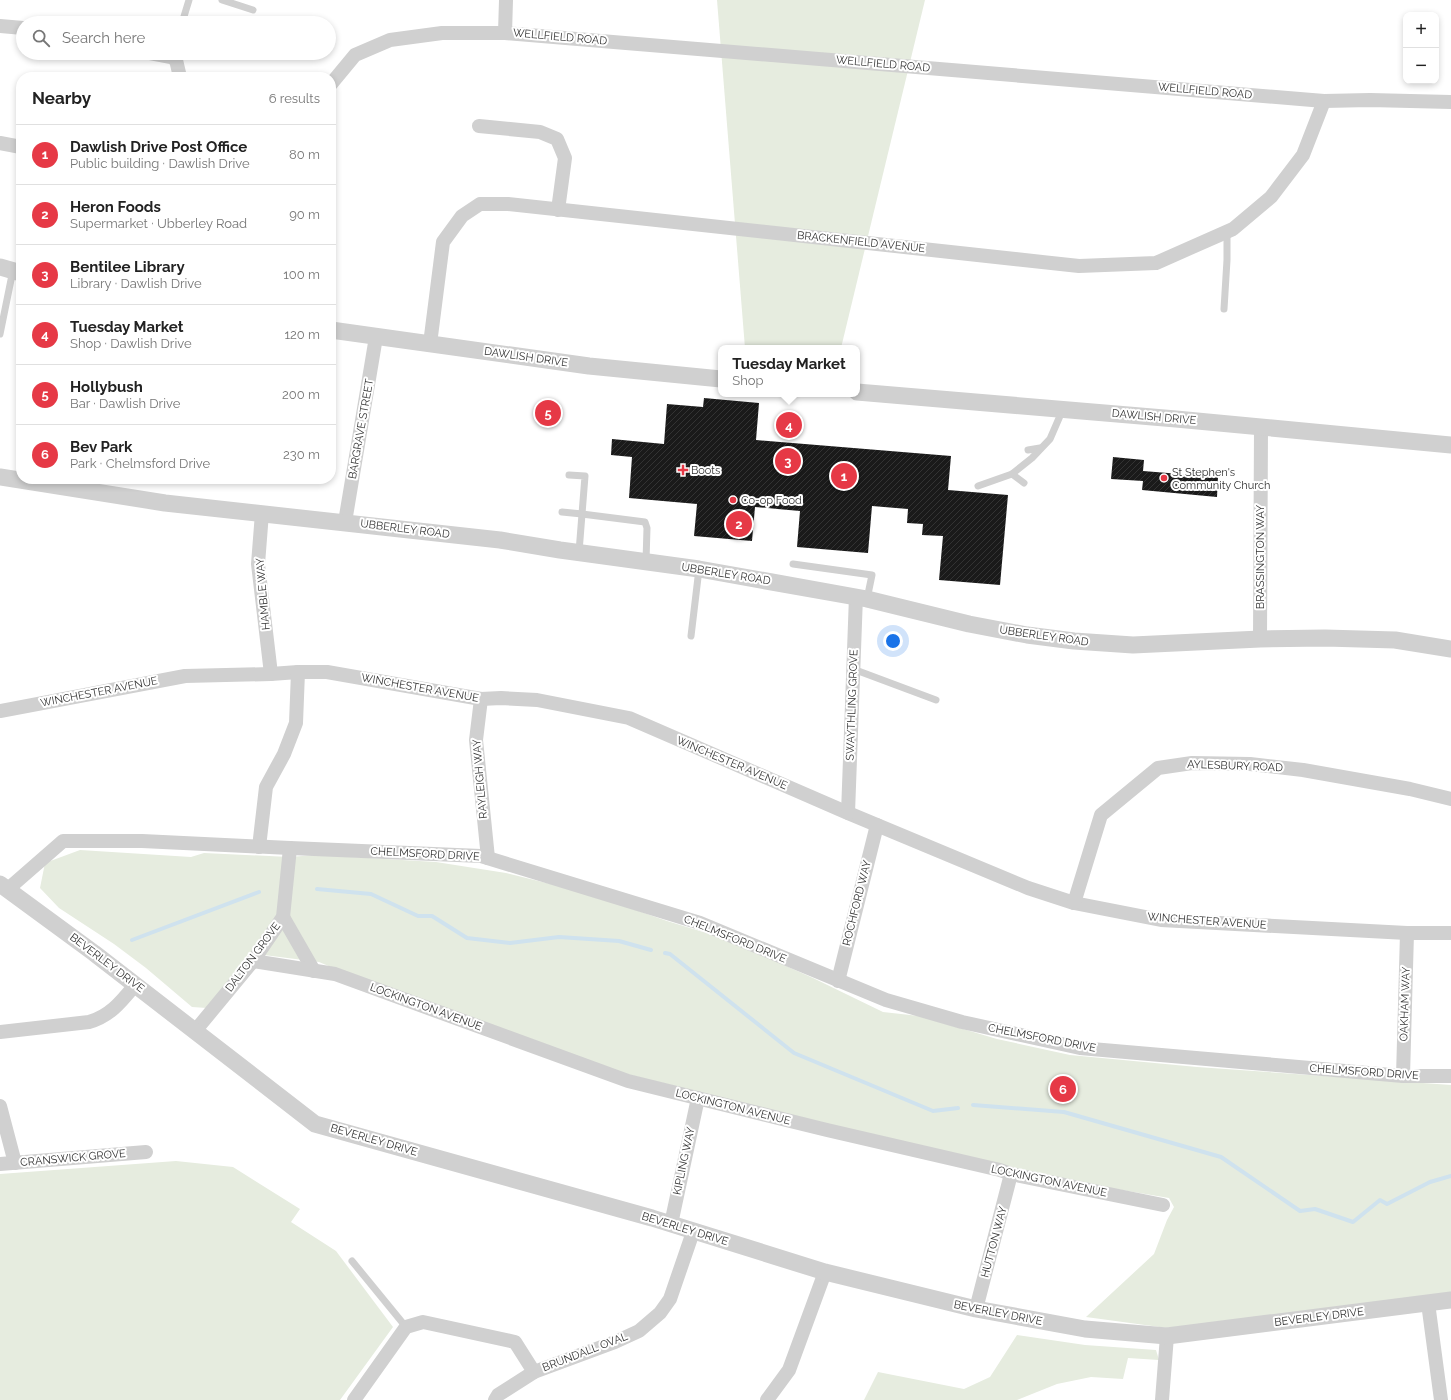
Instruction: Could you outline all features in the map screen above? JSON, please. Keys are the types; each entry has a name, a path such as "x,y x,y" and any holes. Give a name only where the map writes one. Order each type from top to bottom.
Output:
{"street":[{"path":"505,33 506,0"},
{"path":"0,26 16,27"},
{"name":"WELLFIELD ROAD","path":"336,78 355,55 390,40 442,32 505,33 1324,101 1370,100 1451,102"},
{"path":"176,60 179,72"},
{"name":"BRACKENFIELD AVENUE","path":"430,344 443,242 462,216 480,204 508,204 1079,266 1156,263 1233,229 1270,197 1303,155 1324,101"},
{"path":"479,126 540,132 557,139 565,158 558,210"},
{"path":"0,143 16,147"},
{"name":"DAWLISH DRIVE","path":"336,331 589,366 718,379"},
{"name":"BARGRAVE STREET","path":"345,522 376,337"},
{"name":"DAWLISH DRIVE","path":"860,392 1063,409 1451,445"},
{"name":"BRASSINGTON WAY","path":"1260,639 1261,427"},
{"name":"UBBERLEY ROAD","path":"0,477 16,480"},
{"name":"UBBERLEY ROAD","path":"44,484 165,503 500,540 699,569 862,597 970,624 1074,642 1133,645 1260,639 1325,638 1394,640 1451,649"},
{"name":"HAMBLE WAY","path":"262,513 258,564 271,674"},
{"name":"SWAYTHLING GROVE","path":"848,813 853,669 862,597"},
{"path":"259,847 266,786 284,754 296,723 298,672"},
{"name":"WINCHESTER AVENUE","path":"0,711 185,676 298,672 327,672 481,699 501,698 537,700 629,718 848,813 1028,888 1074,903 1161,920 1451,933"},
{"name":"RAYLEIGH WAY","path":"481,699 476,740 488,858"},
{"name":"AYLESBURY ROAD","path":"1074,903 1101,815 1158,768 1192,763 1250,764 1303,770 1410,789 1451,799"},
{"name":"ROCHFORD WAY","path":"838,981 877,825"},
{"name":"CHELMSFORD DRIVE","path":"4,887 63,841 142,841 481,856 700,923 886,1000 962,1022 1080,1048 1403,1076 1451,1076"},
{"name":"DALTON GROVE","path":"195,1031 253,961 283,917 290,848"},
{"name":"BEVERLEY DRIVE","path":"4,887 94,953 315,1124 671,1224 825,1272 976,1309 1085,1329 1168,1336 1451,1300"},
{"path":"283,917 314,971"},
{"name":"OAKHAM WAY","path":"1403,1076 1407,932"},
{"name":"LOCKINGTON AVENUE","path":"253,961 335,974 628,1081 1000,1170 1011,1174 1163,1205"},
{"path":"0,1032 98,1020 113,1011 135,985"},
{"name":"KIPLING WAY","path":"671,1224 698,1098"},
{"path":"0,1106 15,1163"},
{"name":"CRANSWICK GROVE","path":"0,1164 146,1152"},
{"name":"HUTTON WAY","path":"976,1309 1011,1174"},
{"name":"BRUNDALL OVAL","path":"495,1400 498,1395 534,1372 615,1342 639,1331 660,1313 670,1299 693,1232"},
{"path":"767,1400 788,1370 825,1272"},
{"path":"1428,1303 1441,1400"},
{"path":"354,1400 406,1327 423,1322 515,1342 534,1372"},
{"path":"1162,1400 1168,1336"}],"lane":[{"path":"184,16 189,0"},
{"path":"222,0 253,10"},
{"path":"1224,309 1227,232"},
{"path":"0,334 11,270"},
{"path":"978,486 1012,474 1032,458 1050,439 1063,409"},
{"path":"1028,450 1040,448"},
{"path":"1012,474 1024,483"},
{"path":"569,475 585,476 579,552"},
{"path":"562,512 645,522 647,528 646,562"},
{"path":"793,564 872,575 862,597"},
{"path":"691,636 699,569"},
{"path":"853,669 936,700"},
{"path":"352,1261 406,1327"}],"shaded area":[{"path":"717,0 925,0 842,345 745,345"},
{"path":"80,850 191,857 204,853 289,857 316,855 436,862 506,873 587,893 667,921 723,938 813,978 883,1012 919,1016 997,1039 1070,1055 1197,1067 1451,1085 1451,1293 1167,1328 1086,1317 1154,1254 1167,1220 1174,1207 1169,1198 1069,1181 999,1166 602,1068 350,975 319,962 249,953 207,1008 192,1007 146,968 114,944 59,908 40,888 45,863"},
{"path":"176,1161 233,1167 300,1209 291,1222 336,1251 393,1327 340,1400 0,1400 0,1174"},
{"path":"1017,1335 1085,1345 1156,1350 1159,1360 1128,1358 1123,1379 1091,1377 1057,1384 1017,1400 864,1400 878,1372 964,1389 990,1377"}],"building":[{"path":"704,398 759,403 756,440 951,456 948,490 1008,495 1000,585 939,580 943,536 922,535 923,524 907,523 908,509 872,506 868,553 797,547 800,511 755,507 752,541 694,536 697,504 629,498 632,457 611,455 612,439 664,444 667,404 703,407"},
{"name":"St Stephen's Community Church","path":"1113,457 1144,460 1143,471 1218,477 1217,497 1142,490 1143,481 1111,479"}],"waterway":[{"path":"317,889 371,894 418,916 432,916 467,938 510,943 559,937 619,941 651,950"},
{"path":"132,940 259,892"},
{"path":"665,953 670,954 794,1053 933,1111 958,1108"},
{"path":"973,1105 1064,1112 1221,1157 1300,1211 1315,1209 1353,1222 1380,1200 1387,1204 1430,1182 1451,1176"}],"place":[{"name":"Hollybush","path":"548,413"},
{"name":"Tuesday Market","path":"789,425"},
{"name":"Bentilee Library","path":"788,461"},
{"name":"Boots","path":"683,470"},
{"name":"Dawlish Drive Post Office","path":"844,476"},
{"name":"St Stephen's Community Church","path":"1164,478"},
{"name":"Co-op Food","path":"733,500"},
{"name":"Heron Foods","path":"739,524"},
{"name":"Bev Park","path":"1063,1089"}]}
